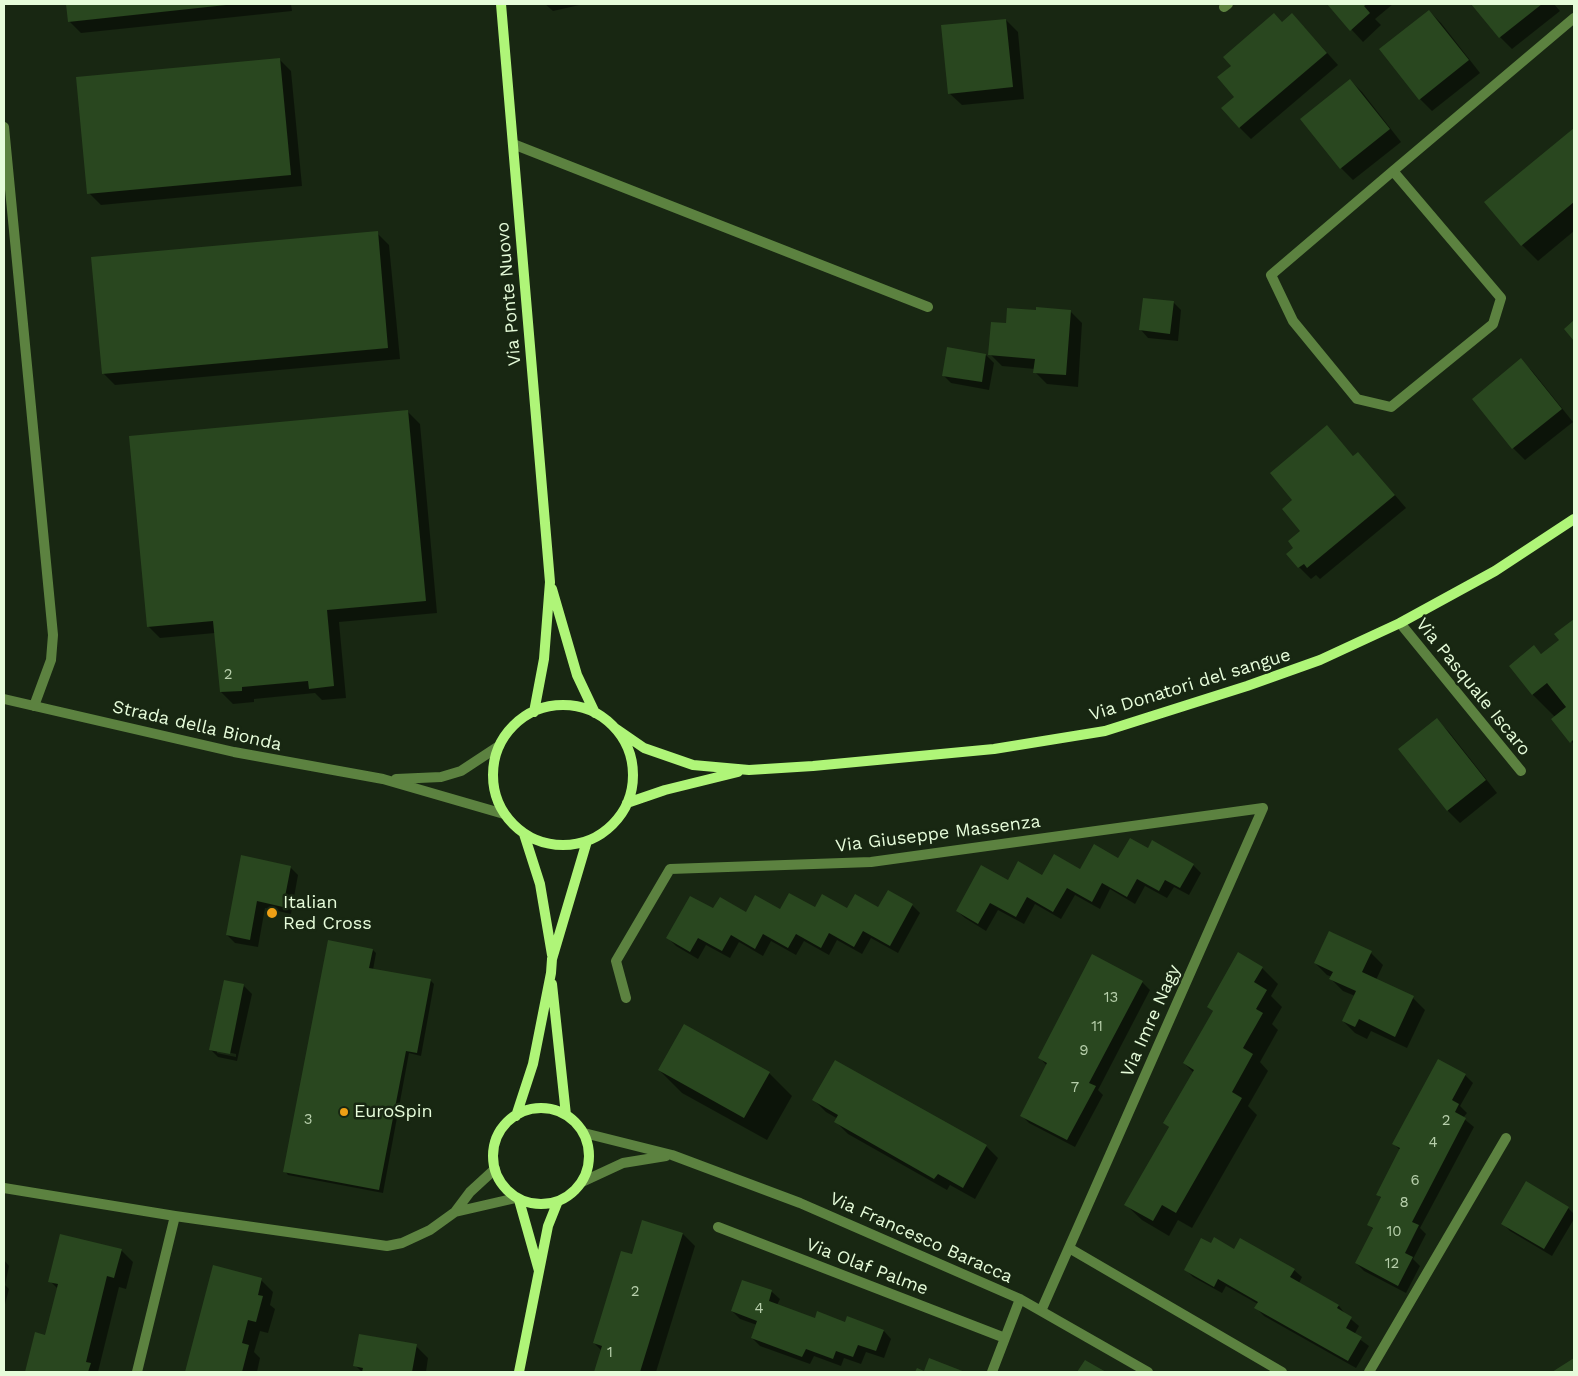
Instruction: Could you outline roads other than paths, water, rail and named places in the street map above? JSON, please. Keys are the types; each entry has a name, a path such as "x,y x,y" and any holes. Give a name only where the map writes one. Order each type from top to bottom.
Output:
{"street":[{"name":"Via Ponte Nuovo","path":"501,4 550,582 544,659 534,712"},
{"path":"1393,171 1502,298 1493,324 1391,407 1357,399 1293,322 1271,275 1393,171 1574,18"},
{"path":"4,127 53,635 51,660 34,706"},
{"path":"513,144 928,307"},
{"name":"Via Donatori del sangue","path":"627,803 665,790 749,770 994,749 1105,731 1247,686 1320,660 1400,623 1495,571 1574,519"},
{"name":"Via Ponte Nuovo","path":"550,582 572,659 595,713"},
{"name":"Via Pasquale Iscaro","path":"1400,623 1521,771"},
{"name":"Strada della Bionda","path":"4,699 234,752 383,780 504,814"},
{"name":"Via Ponte Nuovo","path":"554,706 575,706 595,713 614,728 626,744 632,764 632,783 627,803 618,819 604,832 587,841 566,845 544,843 524,834 504,814 495,792 493,769 499,746 508,731 520,720 534,712 554,706"},
{"name":"Via Donatori del sangue","path":"614,728 644,748 693,765 749,770"},
{"name":"Strada della Bionda","path":"383,780 441,778 461,771 499,746"},
{"name":"Via Giuseppe Massenza","path":"626,998 616,961 670,869 871,862 1263,808"},
{"name":"Via Imre Nagy","path":"1041,1311 1263,808"},
{"name":"Via Ponte Nuovo","path":"524,834 540,884 552,959"},
{"name":"Via Ponte Nuovo","path":"516,1116 532,1064 551,973 552,959 587,841"},
{"name":"Via Ponte Nuovo","path":"551,973 566,1115"},
{"name":"Via Ponte Nuovo","path":"518,1199 510,1195 502,1184 493,1162 498,1136 506,1124 528,1110 541,1108 554,1110 566,1115 584,1133"},
{"path":"455,1212 518,1199 531,1204 545,1204 558,1201 572,1194 582,1182 588,1170 590,1158 584,1133"},
{"name":"Via Francesco Baracca","path":"584,1133 672,1155 800,1203 1020,1299 1148,1372"},
{"path":"1369,1372 1506,1138"},
{"name":"Via Francesco Baracca","path":"582,1182 623,1163 672,1155"},
{"path":"4,1188 175,1216 387,1246 402,1243 430,1230 455,1212 470,1192 495,1169"},
{"path":"518,1199 540,1274"},
{"path":"519,1372 540,1274 548,1226 558,1201"},
{"path":"137,1372 175,1216"},
{"name":"Via Olaf Palme","path":"718,1227 1005,1338"},
{"path":"1069,1248 1282,1372"},
{"path":"992,1372 1020,1299"}],"place":[{"name":"Italian Red Cross","path":"272,913"},
{"name":"EuroSpin","path":"344,1112"}]}
